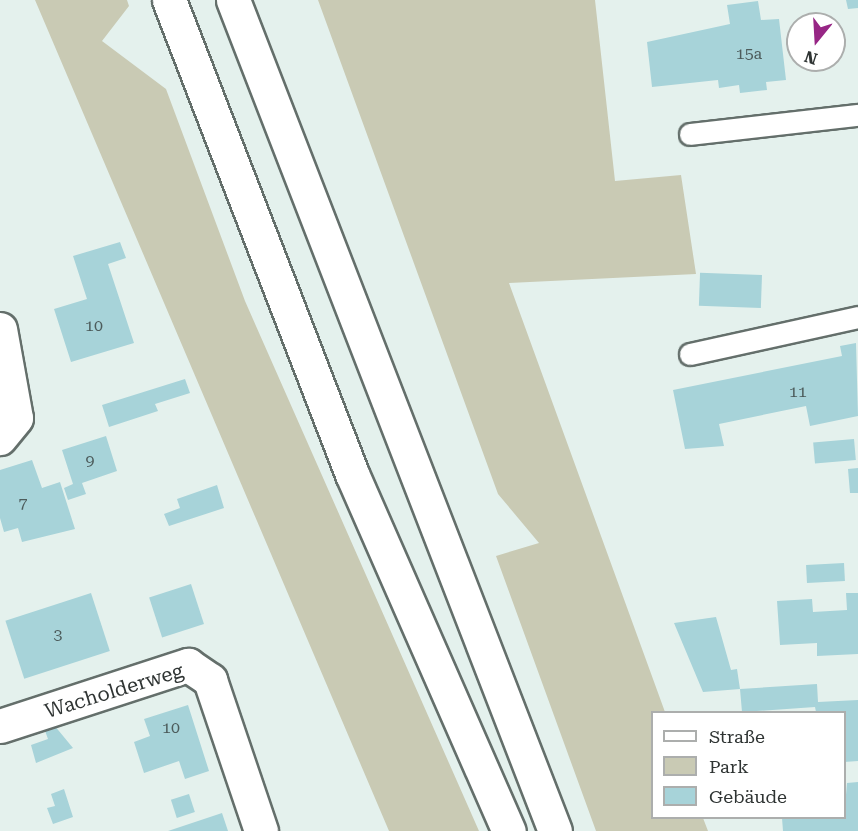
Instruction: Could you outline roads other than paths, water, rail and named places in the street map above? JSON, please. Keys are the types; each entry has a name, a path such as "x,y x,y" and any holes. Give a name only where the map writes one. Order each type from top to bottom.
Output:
{"main road":[{"path":"233,0 555,831"},
{"path":"171,5 352,474 509,831"},
{"path":"0,329 16,418 0,438"},
{"name":"Wacholderweg","path":"0,726 188,665 210,680 261,831"}],"lane":[{"path":"690,134 858,116"},
{"path":"690,354 858,317"}]}
